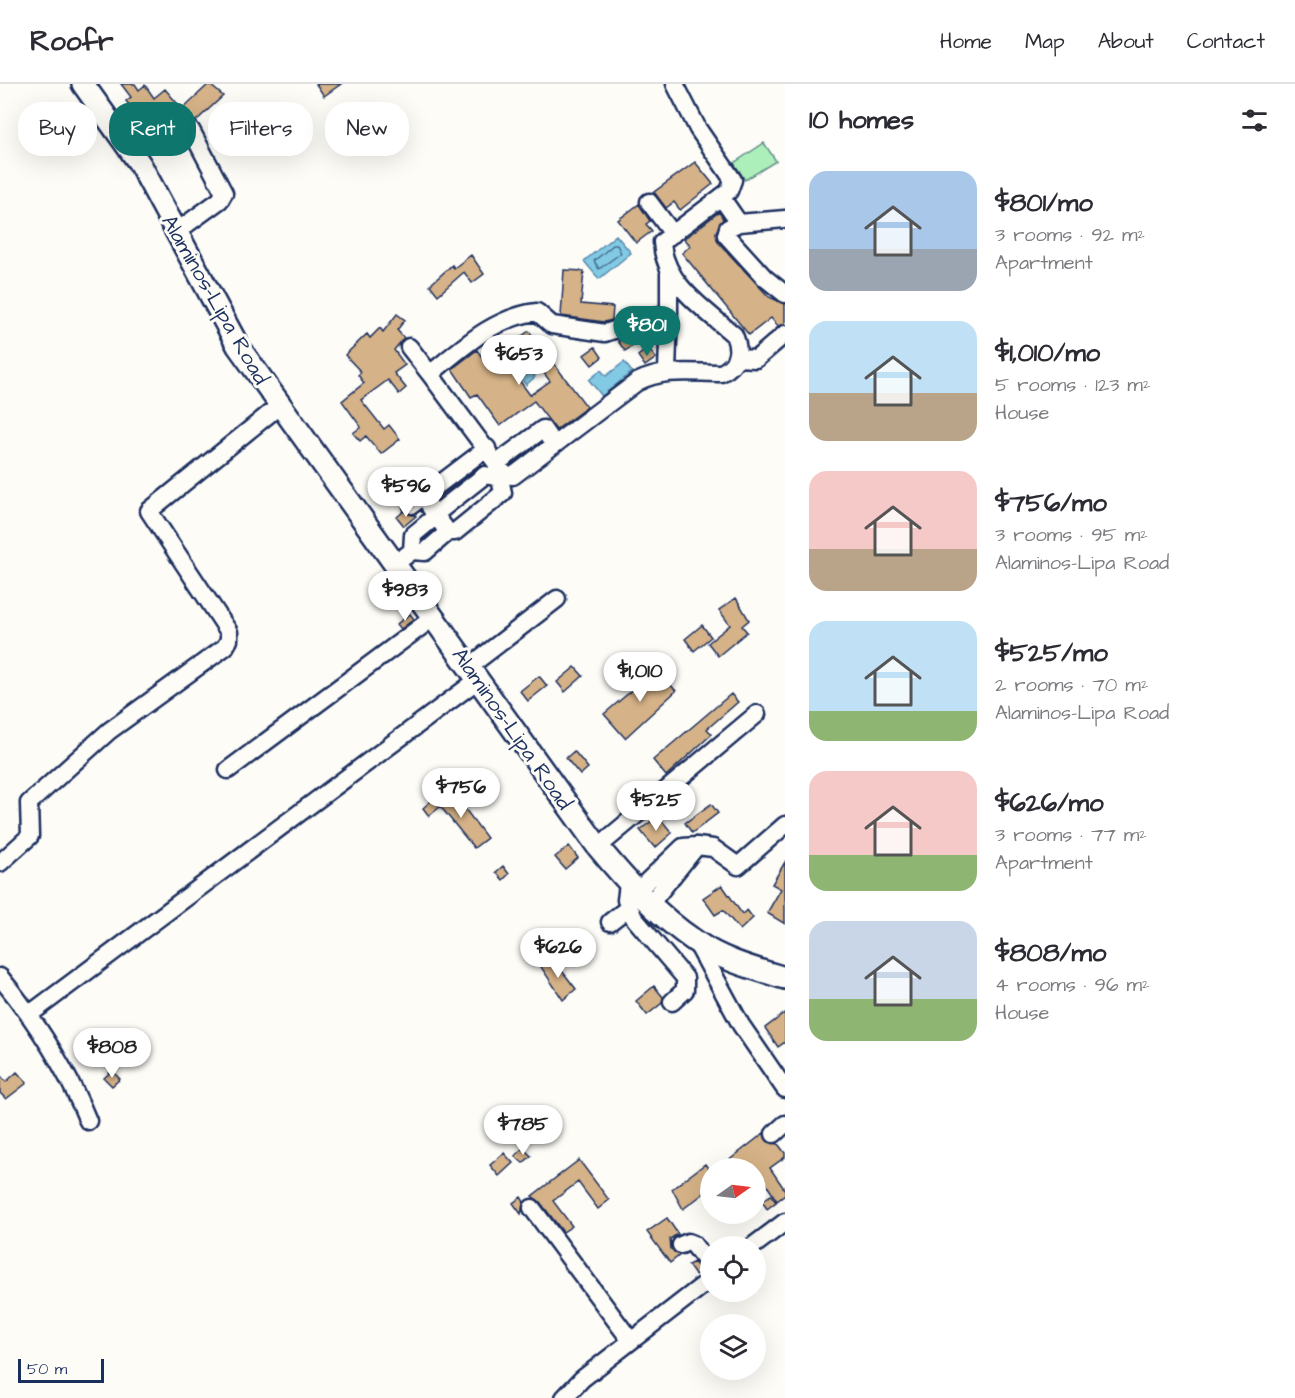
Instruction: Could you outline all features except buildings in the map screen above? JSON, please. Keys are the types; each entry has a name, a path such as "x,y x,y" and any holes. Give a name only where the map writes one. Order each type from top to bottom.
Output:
{"main road":[{"name":"Alaminos-Lipa Road","path":"83,84 140,164 238,346 279,406 636,897 696,942 747,967 785,978"}],"street":[{"path":"412,551 413,536 441,509 485,475 501,472 513,476 637,382 656,373 667,371 721,373 729,369 737,358 738,345 734,335 676,283 669,273 663,256 662,242 721,198 729,191 733,180 698,129 675,84"},
{"path":"176,232 220,200 224,193 196,140"},
{"path":"721,198 739,223"},
{"path":"649,202 673,234"},
{"path":"785,219 739,223 728,228 726,236 765,278 785,294"},
{"path":"667,371 669,273"},
{"path":"430,374 490,327 529,313 537,312 552,325 605,333 669,312"},
{"path":"737,358 756,359 785,334"},
{"path":"394,565 412,551 426,552 448,532 458,529 502,493 501,472 487,448 409,347"},
{"path":"0,863 30,836 29,804 109,731 225,647 229,632 149,512 279,406"},
{"path":"448,532 436,516 418,501 487,448"},
{"path":"30,1014 474,672 557,599"},
{"path":"228,770 434,617"},
{"path":"598,847 757,714"},
{"path":"610,922 697,846 713,848 738,866 785,825"},
{"path":"636,897 685,978 686,990 672,1002"},
{"path":"696,942 741,1025 785,1089"},
{"path":"0,977 30,1014 72,1081 88,1121"},
{"path":"532,1208 631,1341"},
{"path":"766,1236 785,1222"},
{"path":"681,1245 688,1242 693,1244 700,1253"},
{"path":"564,1398 582,1379 700,1288"}],"green space":[{"path":"764,143 776,161 745,180 734,163"}],"water":[{"path":"616,235 631,253 599,279 584,261"},
{"path":"509,348 512,352 515,350 535,377 526,385 502,353"},
{"path":"624,362 632,372 602,396 589,380 601,370 606,376"}]}
